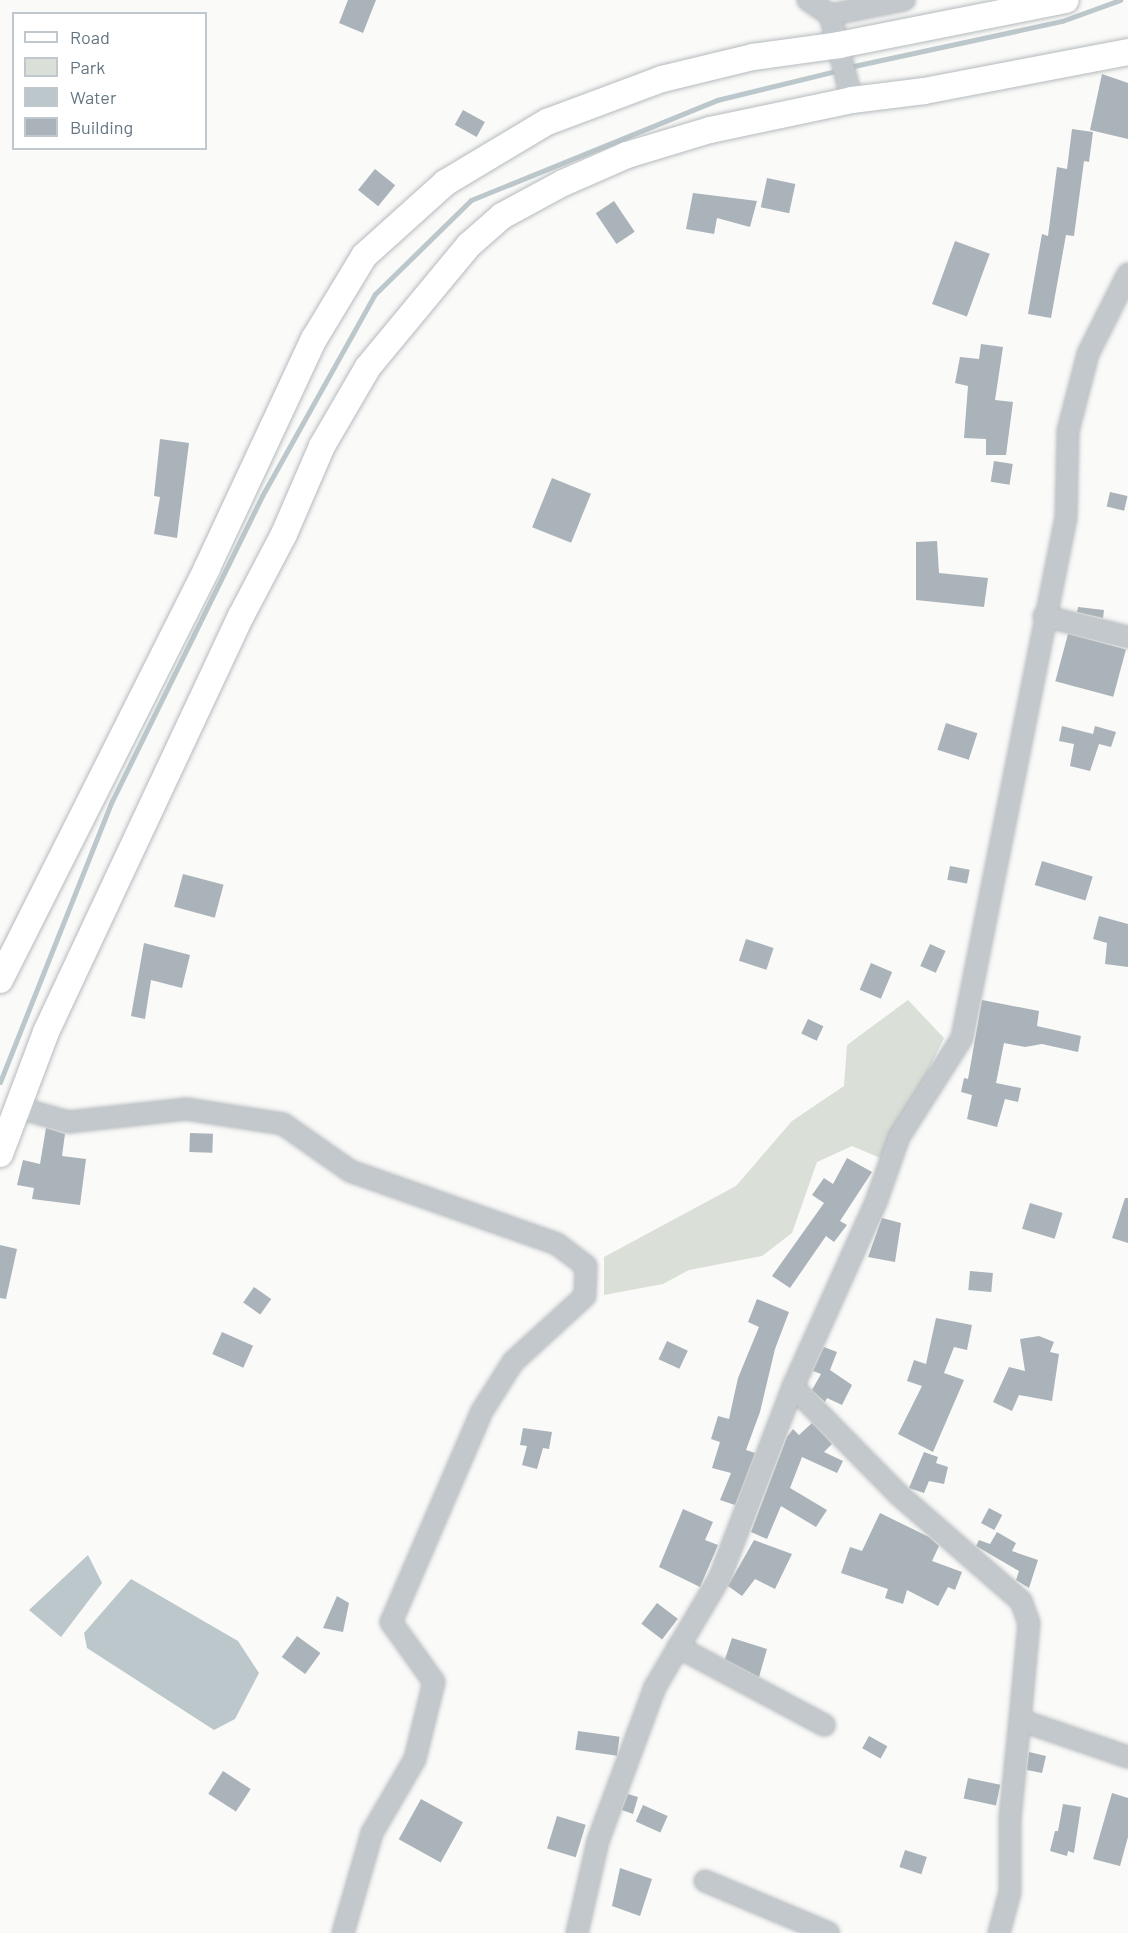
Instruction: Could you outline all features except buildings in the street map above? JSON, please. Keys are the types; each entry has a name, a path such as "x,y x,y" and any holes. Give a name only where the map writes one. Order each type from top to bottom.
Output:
{"main road":[{"path":"0,980 207,568 314,339 364,255 445,183 547,122 662,80 753,57 840,51 1066,0"},
{"path":"0,1155 16,1107 46,1032 241,616 284,534 322,446 368,367 409,313 469,244 501,216 563,183 627,155 710,130 850,91 924,91 1128,52"}],"street":[{"path":"808,0 831,15 850,91"},
{"path":"831,15 904,0"},
{"path":"577,1933 598,1841 655,1687 720,1577 793,1388 876,1202 899,1137 962,1038 1044,616 1066,518 1068,431 1088,354 1128,274"},
{"path":"1044,616 1128,637"},
{"path":"16,1107 68,1122 186,1109 283,1124 350,1171 557,1244 586,1266 585,1296 513,1362 482,1411 390,1622 434,1682 415,1759 372,1833 343,1933"},
{"path":"793,1388 897,1494 1021,1601 1029,1623 1010,1818 1010,1892 999,1933"},
{"path":"678,1647 824,1725"},
{"path":"1020,1720 1128,1757"},
{"path":"705,1881 829,1933"}],"green space":[{"path":"908,1000 944,1038 885,1160 852,1146 817,1162 792,1233 762,1256 689,1270 663,1284 604,1295 604,1257 736,1186 792,1121 844,1086 847,1045"}],"water":[{"path":"88,1555 102,1583 61,1637 29,1610"},
{"path":"131,1579 238,1641 259,1673 235,1719 214,1730 87,1648 84,1633"}],"waterway":[{"path":"849,67 1062,21 1120,0"},
{"path":"0,1082 112,801 262,496 375,294 471,200 717,100 840,70"}]}
